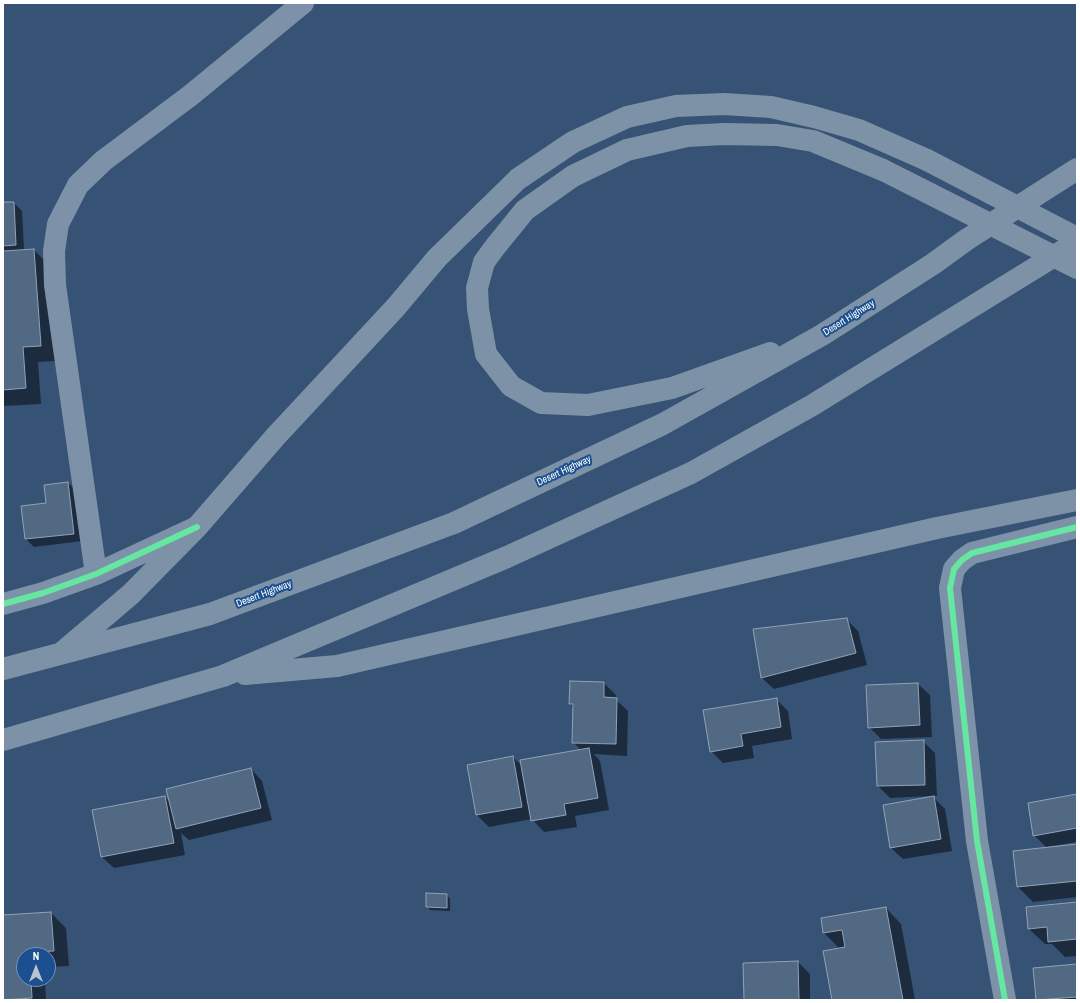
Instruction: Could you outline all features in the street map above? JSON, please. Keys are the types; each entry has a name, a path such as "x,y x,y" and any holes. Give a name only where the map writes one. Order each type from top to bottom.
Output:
{"highway":[{"path":"59,655 131,594 197,527 276,436 396,307 438,258 518,179 573,142 628,117 676,106 724,104 771,107 814,117 859,130 927,160 1077,238"},
{"path":"822,335 672,388 588,405 542,403 511,386 486,354 478,309 478,288 484,262 494,247 525,210 573,176 627,150 687,136 724,134 777,135 813,141 883,170 1077,268"},
{"name":"Desert Highway","path":"3,669 210,614 454,523 663,424 822,335 1077,169"},
{"path":"3,740 224,676 507,557 691,472 811,406 1077,242"},
{"path":"224,676 337,666 937,528 1077,500"}],"street":[{"path":"96,574 55,285 54,250 58,224 78,185 103,161 191,95 303,3"},
{"path":"3,604 43,593 96,574 197,527"},
{"path":"1005,1000 977,841 950,588 954,569 962,560 972,553 1077,527"}],"building":[{"path":"3,202 14,202 16,245 3,246"},
{"path":"34,249 41,346 23,347 26,388 3,390 3,251"},
{"path":"68,482 74,534 25,539 21,506 46,503 44,485"},
{"path":"847,618 856,653 761,678 753,629"},
{"path":"570,681 604,682 604,697 617,698 616,744 572,743 573,704 569,704"},
{"path":"918,683 920,725 868,728 866,685"},
{"path":"777,698 781,727 741,734 743,746 710,752 703,710"},
{"path":"924,740 925,785 877,786 875,742"},
{"path":"589,748 598,798 564,804 566,815 531,821 520,760"},
{"path":"513,756 522,807 476,815 467,765"},
{"path":"251,768 261,808 176,829 166,789"},
{"path":"1077,794 1077,828 1033,836 1028,803"},
{"path":"165,796 174,843 101,857 92,810"},
{"path":"934,796 941,839 890,848 883,805"},
{"path":"1077,844 1077,881 1017,887 1013,851"},
{"path":"426,893 447,894 447,908 426,907"},
{"path":"1077,902 1077,939 1048,942 1047,927 1028,929 1026,907"},
{"path":"886,907 903,1000 832,1000 823,951 845,947 842,930 823,933 821,918"},
{"path":"51,912 54,947 16,947 16,987 31,987 32,998 3,1000 3,915"},
{"path":"798,961 799,1000 744,1000 743,963"},
{"path":"1077,964 1077,997 1036,1000 1033,968"}],"cycle path":[{"path":"3,604 43,593 96,574 197,527"},
{"path":"1005,1000 977,841 950,588 954,569 962,560 972,553 1077,527"}]}
